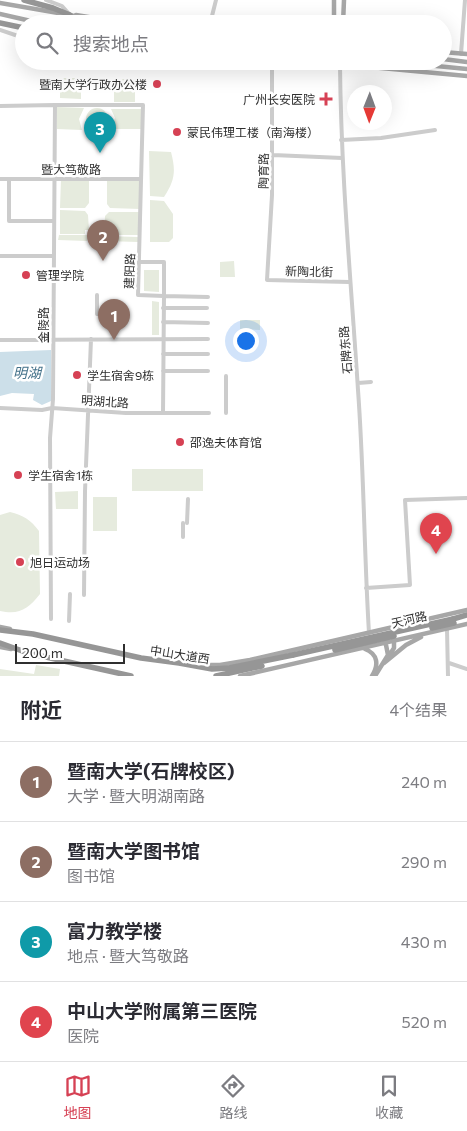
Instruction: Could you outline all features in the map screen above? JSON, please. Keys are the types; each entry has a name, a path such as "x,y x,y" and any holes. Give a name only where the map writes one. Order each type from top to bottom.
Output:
{"highway":[{"path":"24,0 70,15"},
{"path":"0,23 15,26"},
{"name":"天河路","path":"357,643 454,621 467,616"},
{"name":"天河路","path":"454,621 467,620"},
{"name":"中山大道西","path":"0,628 136,657 207,669 223,669 294,657"},
{"name":"中山大道西","path":"216,676 357,643"},
{"path":"0,645 132,676"}],"main road":[{"path":"334,0 334,15"},
{"path":"343,15 344,0"},
{"path":"0,3 70,15"},
{"path":"0,14 15,17"},
{"path":"452,53 467,54"},
{"path":"452,61 467,62"},
{"path":"452,68 467,69"},
{"path":"400,70 467,76"},
{"path":"192,665 220,665 237,662 467,610"},
{"path":"418,622 416,628 419,636"},
{"path":"240,676 467,624"},
{"path":"374,676 394,648 391,628"},
{"path":"369,633 381,636 386,643 388,655 382,666"},
{"path":"382,666 406,645 426,634"},
{"path":"338,640 342,645 342,653"},
{"path":"363,648 371,652 377,661 374,676"}],"street":[{"path":"46,0 62,6 70,15"},
{"path":"212,15 216,0"},
{"path":"461,54 465,0"},
{"path":"0,30 15,35"},
{"name":"陶育路","path":"267,280 273,155 272,70"},
{"name":"石牌东路","path":"340,70 341,140 358,383 369,633"},
{"path":"0,106 55,104"},
{"name":"建阳路","path":"55,104 142,105 138,296 164,296"},
{"name":"金陵路","path":"50,619 55,104"},
{"path":"341,140 381,138 435,130"},
{"path":"273,155 342,158"},
{"name":"暨大笃敬路","path":"0,179 141,179"},
{"path":"9,179 9,221 54,221"},
{"path":"0,256 53,256"},
{"path":"139,262 164,262 163,413"},
{"name":"新陶北街","path":"267,280 350,282"},
{"path":"97,295 97,314 114,315 114,338"},
{"path":"164,296 208,297"},
{"path":"163,308 207,308"},
{"path":"163,322 208,323"},
{"path":"84,595 85,500 91,339"},
{"path":"0,340 208,339"},
{"path":"163,354 208,354"},
{"path":"163,371 208,371"},
{"path":"226,376 226,413"},
{"path":"358,383 371,382"},
{"name":"明湖北路","path":"0,408 42,410 52,408 88,409 126,413 209,413"},
{"path":"183,537 188,498"},
{"path":"366,588 410,584 405,500 467,498"},
{"path":"70,594 70,621"},
{"path":"447,629 448,676"},
{"path":"448,663 467,669"}],"shaded area":[{"path":"60,78 81,78 81,99 60,98"},
{"path":"114,79 135,79 135,102 114,102"},
{"path":"57,107 84,108 79,119 82,130 57,129"},
{"path":"97,108 105,111 108,119 105,127 97,130 89,127 86,119 89,111"},
{"path":"111,109 141,109 141,129 111,129 115,118"},
{"path":"149,151 171,152 174,175 164,197 150,196"},
{"path":"61,179 89,179 89,203 85,208 60,208"},
{"path":"107,179 141,179 140,209 110,208 107,204"},
{"path":"150,200 164,201 173,214 173,238 169,242 150,242"},
{"path":"60,210 85,211 88,215 89,230 85,230 85,234 60,234"},
{"path":"109,212 140,212 140,235 104,235 105,216"},
{"path":"59,235 87,235 87,241 58,240"},
{"path":"105,236 138,237 138,242 105,241"},
{"path":"234,261 235,277 220,277 220,262"},
{"path":"144,270 159,270 159,292 144,291"},
{"path":"152,301 159,302 159,335 152,335"},
{"path":"240,320 260,320 260,330 240,329"},
{"path":"132,469 203,469 203,491 132,491"},
{"path":"78,491 78,509 56,509 55,492"},
{"path":"93,497 117,497 117,531 93,531"},
{"name":"旭日运动场","path":"10,512 26,518 39,531 40,594 32,604 23,610 7,612 0,611 0,515"},
{"path":"36,665 60,669 59,676 0,676 0,669 34,674"}],"water":[{"name":"明湖","path":"51,350 51,401 42,405 33,400 34,394 12,393 0,396 0,352"}],"place":[{"name":"暨南大学行政办公楼","path":"157,84"},
{"name":"广州长安医院","path":"326,99"},
{"name":"蒙民伟理工楼（南海楼）","path":"177,132"},
{"name":"富力教学楼","path":"100,153"},
{"name":"暨南大学图书馆","path":"103,261"},
{"name":"管理学院","path":"26,275"},
{"name":"暨南大学(石牌校区)","path":"114,340"},
{"name":"学生宿舍9栋","path":"77,375"},
{"name":"邵逸夫体育馆","path":"180,442"},
{"name":"学生宿舍1栋","path":"18,475"},
{"name":"中山大学附属第三医院","path":"436,554"},
{"name":"旭日运动场","path":"20,562"}]}
